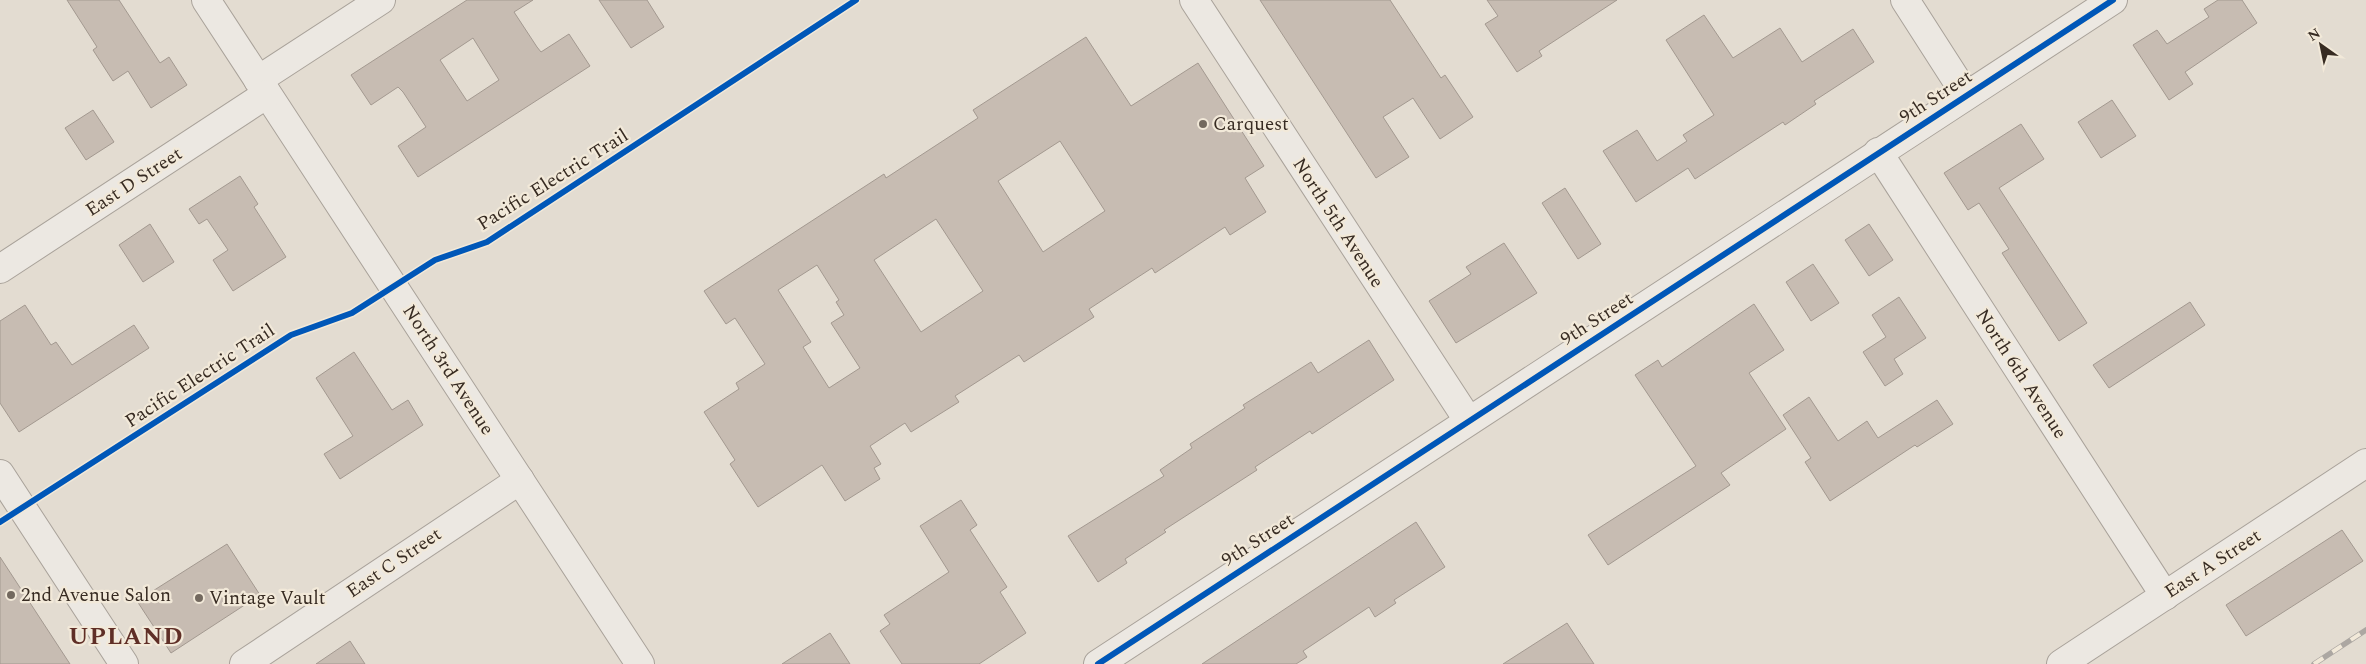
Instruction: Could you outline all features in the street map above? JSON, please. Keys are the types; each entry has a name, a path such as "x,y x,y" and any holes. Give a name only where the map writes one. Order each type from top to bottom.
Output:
{"street":[{"name":"North 3rd Avenue","path":"206,0 640,664"},
{"name":"East D Street","path":"0,269 263,87 381,0"},
{"name":"North 5th Avenue","path":"1194,0 1468,420"},
{"path":"1905,0 1966,95"},
{"name":"9th Street","path":"1098,664 1468,420 2113,0"},
{"name":"North 6th Avenue","path":"1878,152 2165,596"},
{"name":"East A Street","path":"2061,664 2366,463"},
{"path":"0,474 124,664"},
{"name":"East C Street","path":"244,664 520,480"}],"building":[{"path":"67,0 119,0 160,63 169,57 187,85 151,108 128,71 113,81 93,50 97,47"},
{"path":"467,0 533,0 514,12 541,52 569,34 590,66 418,177 398,146 426,127 398,87 371,105 351,75","holes":["473,38 499,80 467,101 440,60"]},
{"path":"599,0 647,0 664,27 631,48"},
{"path":"1260,0 1390,0 1441,78 1445,75 1473,117 1440,139 1413,98 1383,117 1409,157 1376,178"},
{"path":"1487,0 1617,0 1539,51 1542,56 1517,72 1485,24 1498,16"},
{"path":"2218,0 2242,0 2257,23 2185,72 2193,84 2169,100 2133,45 2157,30 2167,44 2209,17 2204,9"},
{"path":"1704,15 1733,58 1780,28 1802,62 1853,29 1874,62 1814,101 1816,104 1785,125 1783,122 1695,179 1688,168 1636,202 1603,151 1637,130 1657,161 1687,141 1683,135 1714,115 1666,40"},
{"path":"1086,37 1131,106 1198,63 1264,166 1245,178 1266,212 1230,235 1225,227 1155,273 1152,268 1089,309 1094,317 1024,362 1019,355 955,396 959,402 911,432 905,423 870,446 881,464 874,468 880,479 845,501 822,465 758,507 730,464 735,460 704,412 739,389 736,383 765,364 735,318 726,324 704,291 884,174 886,178 978,118 973,110","holes":["1060,141 1105,211 1043,252 998,181","936,219 983,291 921,332 874,260","817,265 839,300 836,302 844,315 831,323 860,368 829,388 803,347 811,342 778,290"]},
{"path":"2112,100 2136,136 2101,158 2078,122"},
{"path":"93,110 114,142 86,160 65,128"},
{"path":"2021,124 2044,159 1999,188 2087,323 2059,341 2002,253 2009,249 1979,203 1968,210 1944,173"},
{"path":"240,176 258,204 254,207 286,257 233,291 213,260 228,250 207,219 199,224 189,209"},
{"path":"1565,188 1601,244 1578,259 1542,203"},
{"path":"150,224 174,262 143,282 119,245"},
{"path":"1869,224 1893,260 1869,276 1845,240"},
{"path":"1504,243 1537,293 1456,343 1429,301 1471,274 1466,267"},
{"path":"1813,264 1839,303 1811,321 1786,282"},
{"path":"1899,297 1926,338 1894,359 1903,374 1885,386 1863,352 1886,337 1872,315"},
{"path":"2190,302 2205,325 2109,388 2093,365"},
{"path":"1754,304 1784,350 1749,373 1786,429 1721,473 1730,485 1608,565 1588,535 1696,466 1635,375 1658,360 1662,367"},
{"path":"25,305 51,345 56,342 72,365 134,325 149,348 19,432 0,403 0,321"},
{"path":"1369,340 1394,380 1312,434 1310,431 1255,467 1257,470 1164,530 1166,532 1125,559 1127,563 1098,582 1068,536 1164,476 1160,470 1192,448 1190,444 1245,408 1243,405 1311,362 1318,373"},
{"path":"354,352 392,410 408,400 423,425 340,479 324,454 353,436 316,378"},
{"path":"1809,397 1838,441 1867,421 1878,438 1937,400 1953,424 1917,447 1915,445 1830,501 1805,462 1811,458 1783,415"},
{"path":"961,500 977,525 970,530 1007,587 1000,592 1026,633 979,664 902,664 880,631 890,624 884,615 949,572 920,526"},
{"path":"1416,522 1445,567 1394,600 1396,603 1375,617 1369,607 1303,651 1307,657 1296,664 1202,664"},
{"path":"2342,530 2363,561 2246,636 2226,605"},
{"name":"Vintage Vault","path":"227,544 260,595 171,653 137,601"},
{"path":"0,557 70,664 0,664"},
{"path":"1567,623 1594,664 1503,664"},
{"path":"830,633 850,664 782,664"},
{"path":"350,641 365,664 316,664"}],"railway":[{"path":"2314,664 2366,630"}],"cycle path":[{"name":"Pacific Electric Trail","path":"0,522 291,335 352,313 435,260 487,242 856,0"},
{"path":"1098,664 2113,0"}],"place":[{"name":"Carquest","path":"1203,124"},
{"name":"2nd Avenue Salon","path":"11,595"},
{"name":"Vintage Vault","path":"199,598"}],"district":[{"name":"UPLAND","path":"126,637"}]}
